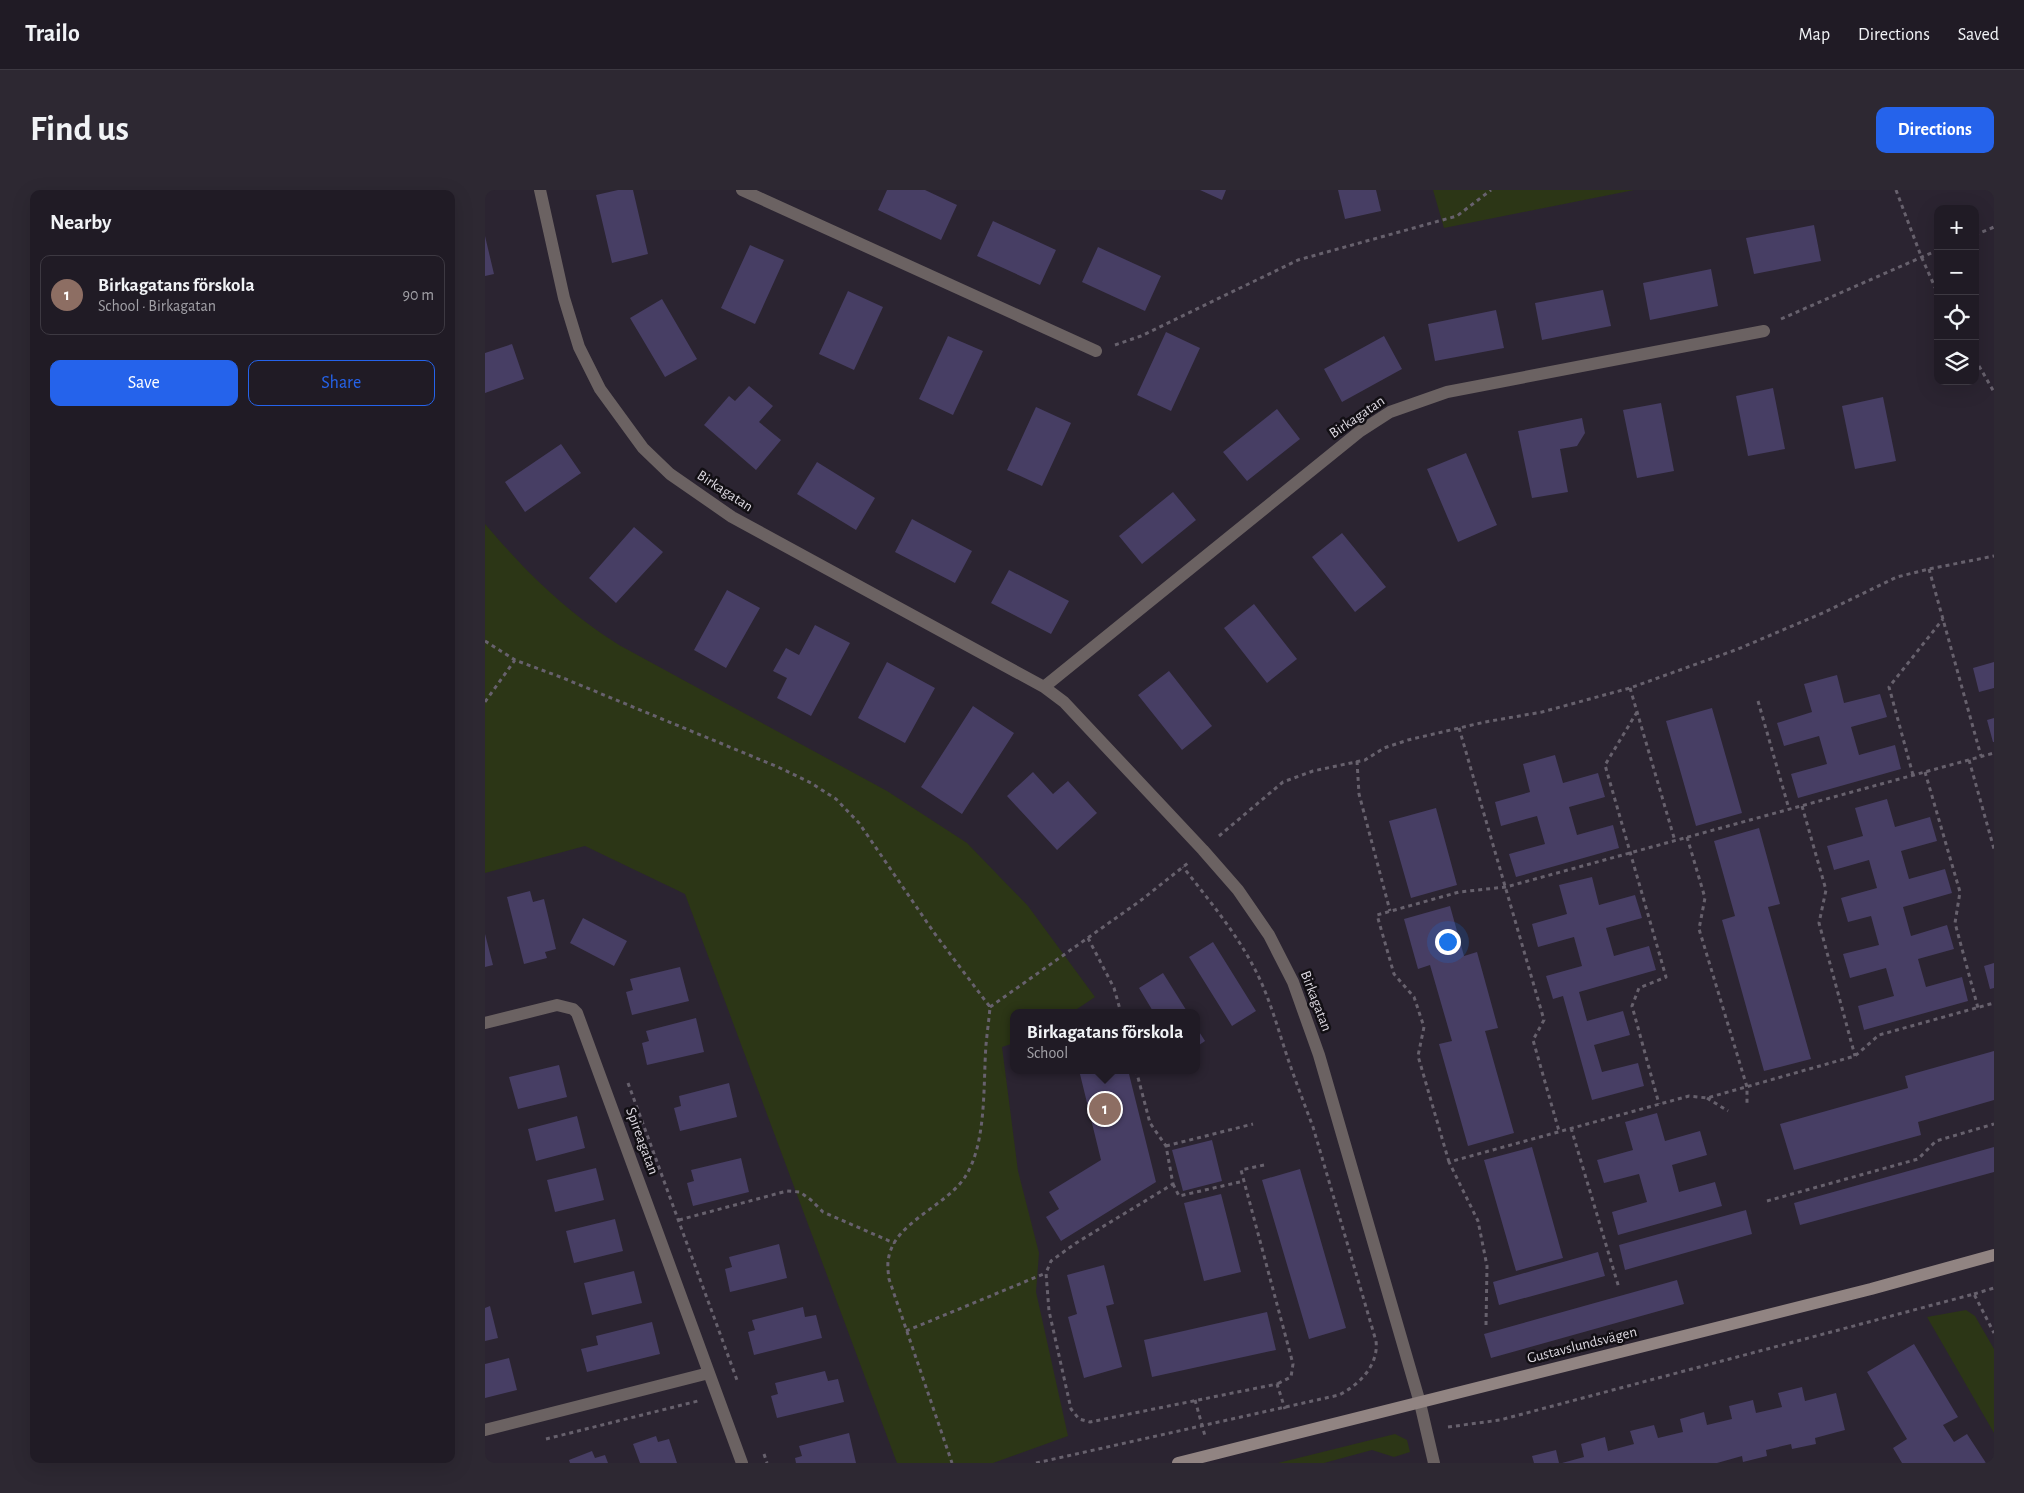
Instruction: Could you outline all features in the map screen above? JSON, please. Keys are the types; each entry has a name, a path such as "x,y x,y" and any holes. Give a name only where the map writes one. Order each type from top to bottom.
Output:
{"street":[{"name":"Birkagatan","path":"540,190 564,298 579,347 600,389 643,448 670,474 732,516 1044,687 1078,715 1238,890 1269,935 1293,982 1319,1055 1420,1403 1434,1463"},
{"path":"742,190 1096,351"},
{"name":"Birkagatan","path":"1044,687 1359,432 1390,412 1447,392 1764,332"},
{"name":"Spireagatan","path":"485,1023 557,1005 573,1009 577,1013 743,1463"},
{"name":"Gustavslundsvägen","path":"1178,1463 1861,1291 1994,1255"},
{"path":"485,1430 709,1372"}],"path":[{"path":"1096,351 1141,336 1298,260 1457,216 1491,190"},
{"path":"1896,190 1934,285"},
{"path":"1979,233 1994,227"},
{"path":"1764,332 1783,317 1934,251"},
{"path":"1979,366 1994,392"},
{"path":"991,1007 1140,901 1283,782 1313,771 1365,760 1384,748 1408,740 1542,712 1630,688 1738,649 1825,612 1897,578 1929,568 1994,556"},
{"path":"1929,568 1981,756"},
{"path":"1913,775 1889,687 1943,619"},
{"path":"485,641 515,660 778,767 811,783 836,800 864,830 935,934 991,1007 983,1105 974,1156 965,1176 953,1191 906,1229 894,1243 889,1255 889,1279 952,1463"},
{"path":"485,702 515,660"},
{"path":"1630,688 1675,841"},
{"path":"1758,701 1789,809"},
{"path":"1637,712 1605,764 1666,977 1639,988 1632,1006 1659,1104"},
{"path":"1459,728 1545,1020 1533,1040 1559,1131"},
{"path":"1486,1325 1487,1266 1478,1221 1449,1162 1418,1056 1424,1028 1414,998 1394,974 1377,915 1459,892 1506,887 1994,753"},
{"path":"1969,760 1994,849"},
{"path":"1357,761 1359,794 1390,911"},
{"path":"1925,772 1960,892 1955,923 1978,1008"},
{"path":"1802,806 1826,890 1819,923 1855,1056"},
{"path":"1687,837 1705,898 1699,930 1747,1087 1747,1106"},
{"path":"1036,1463 1339,1395 1353,1388 1366,1372 1376,1353 1376,1340 1313,1127 1299,1094 1262,983 1230,929 1183,867"},
{"path":"1088,938 1114,988 1120,1009"},
{"path":"1449,1162 1689,1096 1707,1098 1855,1056 1879,1035 1993,1004"},
{"path":"1137,1074 1150,1123 1166,1146 1173,1184 1179,1196 1244,1181"},
{"path":"1707,1098 1728,1111"},
{"path":"1166,1146 1253,1124"},
{"path":"1767,1201 1918,1159 1937,1141 1994,1124"},
{"path":"1571,1128 1619,1288"},
{"path":"1173,1184 1076,1243 1051,1261 1047,1273 1049,1311 1071,1409 1079,1419 1089,1422 1277,1384 1291,1377 1293,1364 1241,1170 1264,1165"},
{"path":"679,1220 787,1192 800,1192 823,1212 894,1243"},
{"path":"906,1331 1047,1273"},
{"path":"1427,1429 1500,1420 1994,1288"},
{"path":"1974,1294 1994,1333"},
{"path":"1277,1384 1292,1434"},
{"path":"543,1440 717,1396"},
{"path":"1195,1400 1211,1455"}],"green space":[{"path":"1433,190 1634,190 1444,228"},
{"path":"485,524 531,575 599,632 619,645 887,791 967,843 1028,906 1095,997 1077,1009 1010,1009 1010,1044 1002,1047 1018,1171 1039,1253 1036,1292 1068,1436 993,1463 897,1463 685,894 585,846 485,873"},
{"path":"1966,1310 1975,1316 1994,1349 1994,1433 1927,1317"},
{"path":"1395,1434 1407,1440 1410,1452 1394,1457 1372,1450 1324,1463 1278,1463"}],"building":[{"path":"618,190 633,190 648,254 612,263 596,195"},
{"path":"887,190 925,190 957,205 941,240 878,210"},
{"path":"1200,190 1226,190 1222,200"},
{"path":"1338,190 1376,190 1381,211 1345,219"},
{"path":"993,221 1056,250 1040,285 977,256"},
{"path":"1814,225 1821,261 1754,274 1746,238"},
{"path":"485,236 494,274 485,276"},
{"path":"750,245 784,260 755,324 721,308"},
{"path":"1098,247 1161,276 1145,311 1082,282"},
{"path":"1711,269 1718,306 1650,320 1643,283"},
{"path":"1603,290 1611,326 1542,340 1535,303"},
{"path":"848,291 883,307 854,370 819,354"},
{"path":"662,299 697,359 665,377 630,318"},
{"path":"1496,310 1504,348 1435,361 1428,324"},
{"path":"1166,332 1200,348 1171,411 1137,395"},
{"path":"948,336 983,351 953,415 919,399"},
{"path":"1384,336 1402,369 1342,402 1324,369"},
{"path":"512,344 524,379 485,393 485,353"},
{"path":"749,386 773,406 759,422 781,440 756,470 704,425 729,396 735,401"},
{"path":"1773,388 1785,449 1748,456 1736,396"},
{"path":"1883,397 1896,461 1855,469 1842,406"},
{"path":"1661,403 1674,471 1637,478 1623,410"},
{"path":"1036,407 1071,423 1042,486 1007,470"},
{"path":"1277,409 1300,439 1247,481 1223,452"},
{"path":"1582,418 1585,433 1577,446 1560,449 1568,492 1532,498 1518,431"},
{"path":"561,444 581,473 525,512 505,482"},
{"path":"1466,453 1497,525 1458,542 1427,469"},
{"path":"817,462 875,498 856,530 797,494"},
{"path":"1173,492 1196,520 1142,564 1119,536"},
{"path":"912,519 972,551 955,583 895,552"},
{"path":"634,527 663,552 616,603 589,578"},
{"path":"1342,533 1386,587 1355,612 1312,557"},
{"path":"1009,570 1069,601 1051,634 991,603"},
{"path":"727,590 760,608 726,668 694,650"},
{"path":"1254,604 1297,659 1267,683 1224,628"},
{"path":"815,625 850,643 811,716 777,698 787,678 773,671 786,648 799,655"},
{"path":"887,662 935,688 905,743 858,718"},
{"path":"1994,662 1994,688 1979,692 1973,668"},
{"path":"1169,671 1212,726 1182,750 1138,695"},
{"path":"1837,675 1844,703 1880,694 1887,717 1851,727 1859,755 1895,745 1901,769 1798,798 1791,774 1827,764 1819,736 1784,746 1777,723 1812,712 1804,684"},
{"path":"973,706 1014,733 962,814 921,787"},
{"path":"1712,708 1742,813 1696,826 1666,721"},
{"path":"1994,718 1994,742 1993,742 1987,720"},
{"path":"1555,755 1563,783 1598,773 1605,797 1569,807 1577,835 1613,825 1619,848 1516,877 1509,854 1545,844 1537,816 1501,826 1495,802 1530,792 1523,764"},
{"path":"1033,772 1053,794 1068,781 1097,813 1057,850 1007,796"},
{"path":"1887,799 1895,827 1930,817 1937,841 1901,851 1909,879 1945,869 1952,893 1903,907 1911,936 1947,925 1954,949 1918,959 1926,987 1962,977 1968,1001 1864,1030 1858,1006 1894,996 1886,968 1850,978 1843,954 1879,945 1871,916 1848,922 1841,898 1877,888 1869,860 1834,870 1827,846 1863,836 1855,808"},
{"path":"1436,808 1457,885 1411,898 1389,821"},
{"path":"1759,828 1780,904 1768,907 1811,1059 1764,1071 1722,920 1735,916 1714,841"},
{"path":"1592,877 1599,905 1635,895 1642,918 1606,928 1614,956 1649,946 1656,970 1579,992 1587,1021 1623,1011 1630,1035 1594,1045 1602,1072 1638,1063 1644,1086 1592,1100 1563,996 1553,999 1546,976 1582,966 1574,937 1538,947 1532,924 1567,914 1559,885"},
{"path":"530,891 533,902 544,899 556,949 545,952 547,958 524,964 507,897"},
{"path":"1450,906 1464,956 1477,952 1498,1028 1485,1031 1514,1133 1468,1146 1439,1044 1452,1041 1430,965 1418,969 1404,919"},
{"path":"583,918 627,941 614,966 570,943"},
{"path":"485,934 493,965 485,967"},
{"path":"1213,942 1256,1011 1232,1026 1189,957"},
{"path":"1994,963 1994,988 1990,989 1984,966"},
{"path":"680,967 689,1001 632,1015 626,992 633,990 630,979"},
{"path":"1163,973 1186,1009 1152,1009 1139,988"},
{"path":"696,1018 704,1052 647,1065 642,1043 649,1041 646,1031"},
{"path":"1200,1033 1205,1041 1200,1044"},
{"path":"1994,1051 1994,1100 1918,1122 1921,1135 1794,1170 1780,1124 1908,1088 1905,1076"},
{"path":"559,1065 567,1097 518,1109 509,1077"},
{"path":"1080,1074 1129,1074 1156,1182 1061,1241 1046,1217 1059,1209 1049,1192 1101,1160"},
{"path":"729,1083 737,1117 680,1131 674,1108 681,1106 679,1096"},
{"path":"1657,1113 1665,1141 1700,1131 1707,1155 1672,1165 1679,1192 1715,1182 1722,1206 1618,1235 1612,1212 1647,1202 1639,1174 1604,1183 1597,1160 1633,1150 1625,1122"},
{"path":"577,1116 585,1148 536,1161 528,1129"},
{"path":"1212,1140 1222,1181 1183,1191 1172,1150"},
{"path":"1532,1147 1563,1258 1516,1271 1484,1160"},
{"path":"1994,1147 1994,1172 1800,1225 1794,1203"},
{"path":"741,1158 749,1192 693,1206 687,1183 694,1181 691,1170"},
{"path":"596,1168 604,1200 555,1212 547,1180"},
{"path":"1300,1169 1346,1328 1309,1339 1262,1180"},
{"path":"1221,1194 1241,1272 1204,1281 1184,1203"},
{"path":"1746,1210 1752,1234 1625,1270 1619,1245"},
{"path":"615,1219 623,1251 574,1263 566,1231"},
{"path":"779,1244 787,1278 730,1292 725,1269 732,1267 729,1257"},
{"path":"1598,1252 1605,1276 1499,1305 1493,1282"},
{"path":"1104,1265 1114,1304 1106,1306 1122,1367 1084,1378 1068,1317 1077,1314 1067,1275"},
{"path":"634,1271 642,1303 592,1315 584,1283"},
{"path":"1677,1280 1684,1304 1491,1358 1484,1334"},
{"path":"490,1306 498,1338 485,1341 485,1308"},
{"path":"803,1307 805,1317 816,1315 822,1338 754,1355 748,1332 755,1330 752,1320"},
{"path":"1267,1312 1276,1350 1152,1377 1144,1340"},
{"path":"652,1322 660,1354 587,1372 581,1349 598,1345 596,1336"},
{"path":"1914,1344 1958,1417 1943,1425 1954,1442 1967,1434 1986,1463 1902,1463 1893,1448 1907,1439 1867,1372"},
{"path":"509,1358 517,1390 485,1398 485,1364"},
{"path":"825,1371 828,1381 838,1379 844,1402 777,1418 771,1396 778,1394 775,1383"},
{"path":"1802,1387 1805,1401 1836,1393 1845,1430 1815,1438 1816,1444 1792,1449 1791,1444 1766,1450 1767,1456 1743,1462 1742,1456 1717,1463 1562,1463 1584,1457 1581,1444 1605,1437 1608,1451 1634,1444 1630,1431 1654,1425 1658,1438 1683,1432 1680,1419 1704,1412 1707,1425 1732,1419 1729,1406 1753,1400 1756,1413 1782,1407 1778,1393"},
{"path":"849,1433 856,1463 796,1463 795,1458 802,1456 799,1446"},
{"path":"656,1436 658,1442 669,1439 677,1463 640,1463 633,1444"},
{"path":"1556,1450 1559,1463 1534,1463 1532,1456"},
{"path":"592,1451 595,1458 605,1455 608,1463 570,1463 569,1460"}],"place":[{"name":"Birkagatans förskola","path":"1105,1109"}]}
